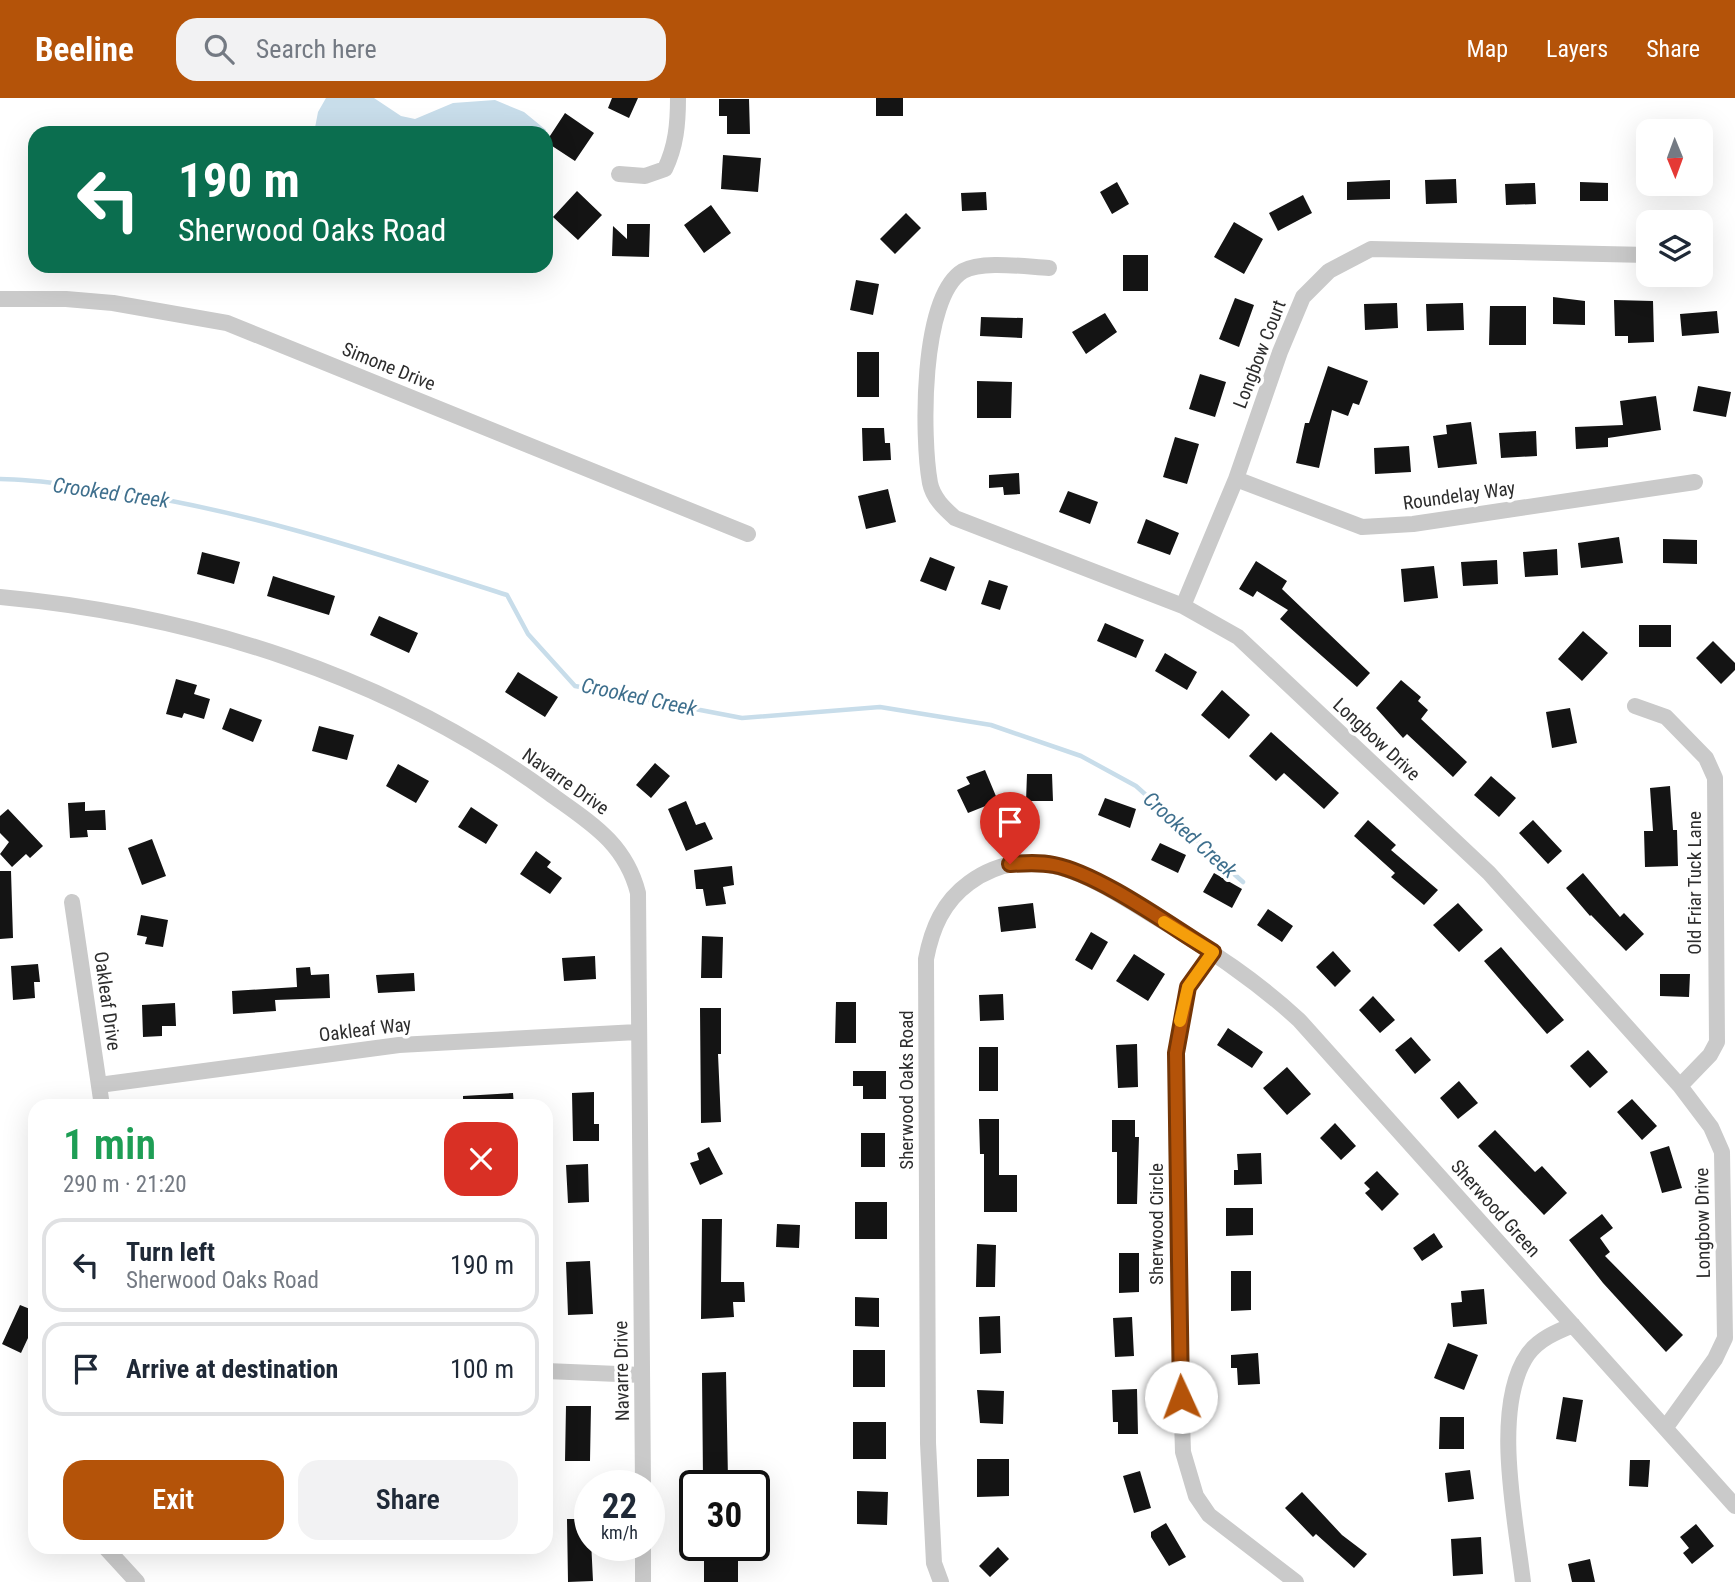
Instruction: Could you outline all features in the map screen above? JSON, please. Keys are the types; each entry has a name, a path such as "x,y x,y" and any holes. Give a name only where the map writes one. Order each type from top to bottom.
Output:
{"street":[{"path":"619,174 645,176 665,169 673,153 678,122 678,98"},
{"name":"Longbow Court","path":"1184,606 1236,479 1280,352 1303,298 1329,271 1371,249 1636,255"},
{"name":"Longbow Drive","path":"1049,268 980,266 962,272 947,290 937,313 926,365 930,485 939,503 955,518 1184,606 1238,637 1489,873 1680,1086 1711,1127 1722,1152 1725,1338 1716,1359 1667,1427"},
{"name":"Simone Drive","path":"0,299 66,299 113,303 227,323 748,534"},
{"name":"Roundelay Way","path":"1236,479 1363,527 1413,524 1695,482"},
{"name":"Navarre Drive","path":"0,597 124,612 260,647 368,689 419,713 530,779 606,835 632,870 638,892 637,1032 643,1470"},
{"name":"Old Friar Tuck Lane","path":"1635,706 1666,717 1706,758 1715,778 1717,1042 1710,1055 1680,1086"},
{"name":"Sherwood Oaks Road","path":"941,1582 934,1563 928,1443 926,959 930,936 952,896 988,869 1034,863 1057,866 1093,879 1213,952"},
{"name":"Oakleaf Drive","path":"72,902 101,1099"},
{"name":"Sherwood Green","path":"1213,952 1265,988 1299,1020 1667,1427 1735,1506"},
{"name":"Sherwood Circle","path":"1213,952 1188,987 1176,1053 1178,1287 1183,1452 1196,1496 1209,1515 1296,1582"},
{"name":"Oakleaf Way","path":"99,1085 399,1045 637,1032"},
{"path":"1523,1582 1509,1464 1508,1418 1512,1395 1528,1355 1546,1337 1573,1325"},
{"path":"553,1371 642,1376"},
{"path":"111,1554 137,1582"},
{"path":"643,1561 643,1582"}],"water":[{"path":"326,98 374,98 401,116 415,119 453,103 495,100 524,112 541,126 315,126 318,112"}],"building":[{"path":"612,98 638,98 629,118 608,108"},
{"path":"876,98 903,98 903,116 876,116"},
{"path":"719,99 749,99 750,134 727,134 727,116 719,116"},
{"path":"565,113 594,133 575,161 553,147 553,131"},
{"path":"723,155 761,158 758,192 721,189"},
{"path":"1456,179 1457,203 1426,204 1425,180"},
{"path":"1390,180 1390,199 1347,200 1347,182"},
{"path":"1117,182 1129,204 1112,214 1100,192"},
{"path":"1580,182 1608,183 1608,201 1580,201"},
{"path":"1535,183 1536,204 1506,205 1505,184"},
{"path":"577,191 602,215 578,240 553,217"},
{"path":"986,192 987,210 962,211 961,193"},
{"path":"1303,195 1312,213 1278,231 1269,213"},
{"path":"711,205 731,233 704,253 684,225"},
{"path":"906,213 921,228 895,254 880,239"},
{"path":"1234,222 1263,239 1244,274 1214,257"},
{"path":"627,224 650,224 649,257 612,256 613,226 627,239"},
{"path":"1123,255 1148,255 1148,291 1123,291"},
{"path":"856,280 879,284 873,315 850,310"},
{"path":"1553,297 1585,301 1585,325 1553,324"},
{"path":"1235,298 1254,305 1239,347 1219,339"},
{"path":"1614,300 1653,301 1654,342 1628,343 1628,336 1615,336"},
{"path":"1397,303 1398,328 1365,330 1364,304"},
{"path":"1463,303 1464,330 1427,331 1426,304"},
{"path":"1490,306 1526,306 1526,345 1489,345"},
{"path":"1717,311 1719,333 1682,336 1680,314"},
{"path":"1105,313 1117,332 1086,354 1072,332"},
{"path":"981,317 1023,318 1022,338 980,336"},
{"path":"857,352 879,352 879,397 857,397"},
{"path":"1328,366 1368,381 1359,405 1353,403 1348,416 1332,410 1319,468 1296,463 1305,423 1309,423"},
{"path":"1200,374 1226,382 1215,417 1189,409"},
{"path":"977,381 1012,382 1011,418 977,418"},
{"path":"1698,386 1731,392 1726,417 1693,411"},
{"path":"1656,396 1661,430 1608,438 1608,447 1576,449 1575,427 1623,425 1620,401"},
{"path":"1471,422 1477,464 1438,468 1433,436 1447,434 1446,425"},
{"path":"862,428 884,428 885,443 890,443 891,460 863,461"},
{"path":"1536,431 1537,456 1501,458 1499,433"},
{"path":"1175,437 1199,444 1187,484 1163,477"},
{"path":"1409,446 1411,472 1375,474 1374,448"},
{"path":"1019,473 1020,494 1004,495 1003,487 989,488 989,475"},
{"path":"888,489 896,522 866,529 858,496"},
{"path":"1068,491 1098,502 1090,524 1059,512"},
{"path":"1146,519 1179,533 1170,555 1137,543"},
{"path":"1619,537 1623,563 1581,568 1578,543"},
{"path":"1663,539 1697,540 1697,564 1663,563"},
{"path":"1557,549 1558,575 1525,577 1523,552"},
{"path":"202,552 240,562 234,584 197,574"},
{"path":"930,557 955,567 946,591 920,581"},
{"path":"1497,560 1498,584 1463,586 1461,562"},
{"path":"1256,561 1287,581 1282,589 1370,673 1357,687 1280,619 1288,610 1257,591 1253,597 1239,589"},
{"path":"1434,566 1438,598 1404,602 1401,569"},
{"path":"273,576 335,596 329,615 267,596"},
{"path":"989,580 1008,586 1000,610 981,604"},
{"path":"379,616 418,633 409,653 370,635"},
{"path":"1105,623 1144,640 1136,658 1097,641"},
{"path":"1639,625 1671,625 1671,647 1639,647"},
{"path":"1583,631 1608,653 1582,681 1558,659"},
{"path":"1713,641 1735,663 1735,670 1721,684 1696,658"},
{"path":"1165,653 1197,672 1187,690 1155,671"},
{"path":"518,672 558,697 545,717 505,692"},
{"path":"176,679 197,685 194,694 210,699 204,719 184,713 182,718 166,714"},
{"path":"1401,680 1421,697 1418,701 1428,710 1421,719 1467,762 1453,777 1407,734 1403,738 1376,708"},
{"path":"1222,690 1250,715 1229,739 1201,715"},
{"path":"230,708 262,720 253,742 222,729"},
{"path":"1570,708 1577,743 1552,748 1546,712"},
{"path":"319,726 354,735 347,760 312,751"},
{"path":"1271,732 1339,793 1324,809 1284,773 1276,781 1249,756"},
{"path":"655,763 670,776 651,798 636,785"},
{"path":"398,764 429,781 416,803 386,786"},
{"path":"985,770 998,801 968,813 957,790 970,784 966,777"},
{"path":"1027,774 1052,774 1053,801 1026,801"},
{"path":"1491,776 1516,798 1499,817 1474,795"},
{"path":"1670,786 1673,830 1677,830 1678,866 1645,867 1644,831 1653,831 1650,788"},
{"path":"1105,798 1136,809 1130,828 1098,815"},
{"path":"686,801 696,825 705,822 713,839 686,851 668,809"},
{"path":"85,802 85,811 105,810 106,830 87,830 88,837 70,838 68,803"},
{"path":"471,807 498,825 486,844 458,827"},
{"path":"8,809 43,846 30,858 26,854 12,867 0,854 9,842 0,833 0,816"},
{"path":"1368,820 1396,845 1391,850 1438,890 1424,905 1391,877 1395,873 1354,836"},
{"path":"1533,820 1562,851 1548,864 1519,833"},
{"path":"152,839 166,876 142,885 128,848"},
{"path":"1160,843 1186,855 1178,873 1151,860"},
{"path":"536,851 551,862 547,867 562,878 550,894 520,874"},
{"path":"732,866 734,885 723,887 726,904 706,906 703,889 696,889 694,870"},
{"path":"0,871 11,871 13,938 0,939"},
{"path":"1214,873 1242,889 1232,908 1203,892"},
{"path":"1583,873 1620,917 1624,913 1644,934 1626,951 1566,888"},
{"path":"1033,903 1036,928 1001,932 998,907"},
{"path":"1458,903 1483,930 1459,952 1433,925"},
{"path":"1268,909 1293,926 1282,942 1257,925"},
{"path":"141,915 168,920 163,947 145,944 147,937 137,935"},
{"path":"1091,932 1108,942 1092,970 1075,960"},
{"path":"702,936 723,937 722,978 701,978"},
{"path":"1501,947 1564,1020 1547,1034 1484,961"},
{"path":"1333,951 1351,971 1335,987 1316,967"},
{"path":"1134,954 1165,974 1148,1001 1116,981"},
{"path":"595,956 596,979 564,981 562,958"},
{"path":"38,964 40,982 34,982 35,998 13,1000 11,966"},
{"path":"310,967 311,975 329,974 330,998 275,1000 276,1011 233,1014 232,991 297,987 296,968"},
{"path":"414,973 415,991 378,993 376,975"},
{"path":"1660,974 1690,974 1689,997 1660,996"},
{"path":"1003,994 1004,1020 980,1021 979,995"},
{"path":"1373,996 1395,1020 1380,1033 1359,1010"},
{"path":"836,1002 856,1002 856,1043 835,1043"},
{"path":"175,1003 176,1026 162,1026 162,1036 143,1037 142,1005"},
{"path":"700,1008 721,1008 721,1054 718,1054 721,1122 701,1123"},
{"path":"1228,1028 1263,1052 1252,1068 1217,1045"},
{"path":"1411,1037 1431,1060 1415,1074 1395,1050"},
{"path":"1137,1044 1138,1087 1118,1088 1116,1045"},
{"path":"979,1047 998,1047 998,1091 979,1091"},
{"path":"1588,1050 1608,1072 1590,1088 1570,1066"},
{"path":"1287,1067 1311,1094 1287,1115 1263,1088"},
{"path":"853,1071 886,1071 886,1099 863,1099 863,1086 853,1086"},
{"path":"1459,1081 1478,1103 1458,1119 1440,1098"},
{"path":"594,1092 594,1124 599,1124 599,1141 573,1141 572,1093"},
{"path":"513,1093 513,1099 463,1099 463,1096"},
{"path":"1632,1099 1657,1126 1642,1140 1617,1112"},
{"path":"979,1119 999,1119 999,1175 1017,1175 1017,1212 984,1212 984,1154 980,1154"},
{"path":"1112,1120 1135,1120 1135,1137 1139,1137 1137,1204 1117,1204 1117,1152 1112,1152"},
{"path":"1335,1123 1356,1146 1341,1160 1320,1138"},
{"path":"1495,1130 1535,1172 1542,1166 1567,1193 1544,1215 1478,1146"},
{"path":"861,1133 885,1133 885,1167 861,1167"},
{"path":"1669,1146 1682,1188 1662,1193 1650,1152"},
{"path":"709,1147 723,1174 700,1185 690,1163 699,1160 697,1153"},
{"path":"1261,1153 1262,1184 1234,1185 1234,1170 1238,1170 1237,1154"},
{"path":"588,1164 589,1202 568,1203 566,1165"},
{"path":"1377,1171 1399,1194 1382,1211 1365,1193 1370,1189 1364,1183"},
{"path":"855,1202 887,1202 887,1239 855,1239"},
{"path":"1226,1208 1253,1208 1253,1235 1226,1236"},
{"path":"1602,1214 1613,1228 1600,1238 1610,1252 1605,1256 1683,1335 1666,1352 1603,1283 1569,1240"},
{"path":"702,1219 722,1219 721,1282 744,1282 745,1302 733,1302 734,1317 701,1319"},
{"path":"777,1224 800,1225 799,1248 776,1247"},
{"path":"1434,1233 1443,1247 1422,1261 1413,1248"},
{"path":"977,1244 996,1245 995,1287 976,1287"},
{"path":"1119,1253 1139,1253 1139,1292 1119,1293"},
{"path":"590,1261 593,1314 568,1315 566,1262"},
{"path":"1231,1271 1251,1271 1251,1310 1231,1311"},
{"path":"1484,1289 1487,1324 1453,1327 1451,1303 1462,1302 1461,1291"},
{"path":"855,1297 879,1298 879,1327 855,1326"},
{"path":"20,1305 28,1308 28,1338 21,1353 2,1344"},
{"path":"1000,1316 1001,1353 980,1354 979,1317"},
{"path":"1132,1317 1134,1356 1115,1357 1113,1318"},
{"path":"1448,1343 1478,1355 1464,1390 1434,1378"},
{"path":"853,1350 885,1350 885,1387 853,1387"},
{"path":"1258,1353 1260,1384 1238,1385 1237,1368 1231,1368 1231,1355"},
{"path":"726,1372 728,1470 703,1470 702,1373"},
{"path":"1137,1389 1138,1434 1118,1434 1118,1422 1113,1422 1112,1390"},
{"path":"977,1390 1004,1391 1003,1424 980,1423"},
{"path":"1563,1397 1583,1400 1576,1442 1556,1439"},
{"path":"566,1406 591,1406 590,1461 565,1461"},
{"path":"1440,1417 1464,1417 1464,1449 1439,1449"},
{"path":"853,1422 886,1422 886,1459 853,1459"},
{"path":"977,1459 1009,1459 1009,1496 977,1497"},
{"path":"1630,1460 1650,1460 1648,1487 1629,1486"},
{"path":"1470,1470 1474,1499 1448,1502 1445,1473"},
{"path":"1140,1471 1151,1508 1134,1513 1123,1476"},
{"path":"857,1491 888,1492 887,1525 857,1524"},
{"path":"1302,1492 1342,1535 1367,1554 1354,1568 1316,1534 1313,1537 1285,1508"},
{"path":"567,1519 574,1519 574,1561 592,1561 593,1581 568,1582"},
{"path":"1166,1523 1186,1557 1169,1566 1151,1537 1151,1532"},
{"path":"1696,1524 1714,1546 1692,1564 1683,1553 1689,1548 1680,1537"},
{"path":"1481,1537 1483,1574 1453,1576 1451,1539"},
{"path":"998,1547 1009,1559 990,1577 979,1566"},
{"path":"1590,1559 1595,1582 1572,1582 1568,1564"},
{"path":"704,1561 738,1561 738,1582 704,1582"}],"waterway":[{"name":"Crooked Creek","path":"0,479 101,489 205,508 307,533 507,595 528,634 575,686 742,718 880,707 991,725 1081,756 1136,786 1243,882"}],"slow traffic":[{"path":"1164,922 1213,952 1188,987 1180,1021"}],"route":[{"path":"1010,864 1057,866 1093,879 1213,952 1188,987 1176,1053 1181,1397"}]}
